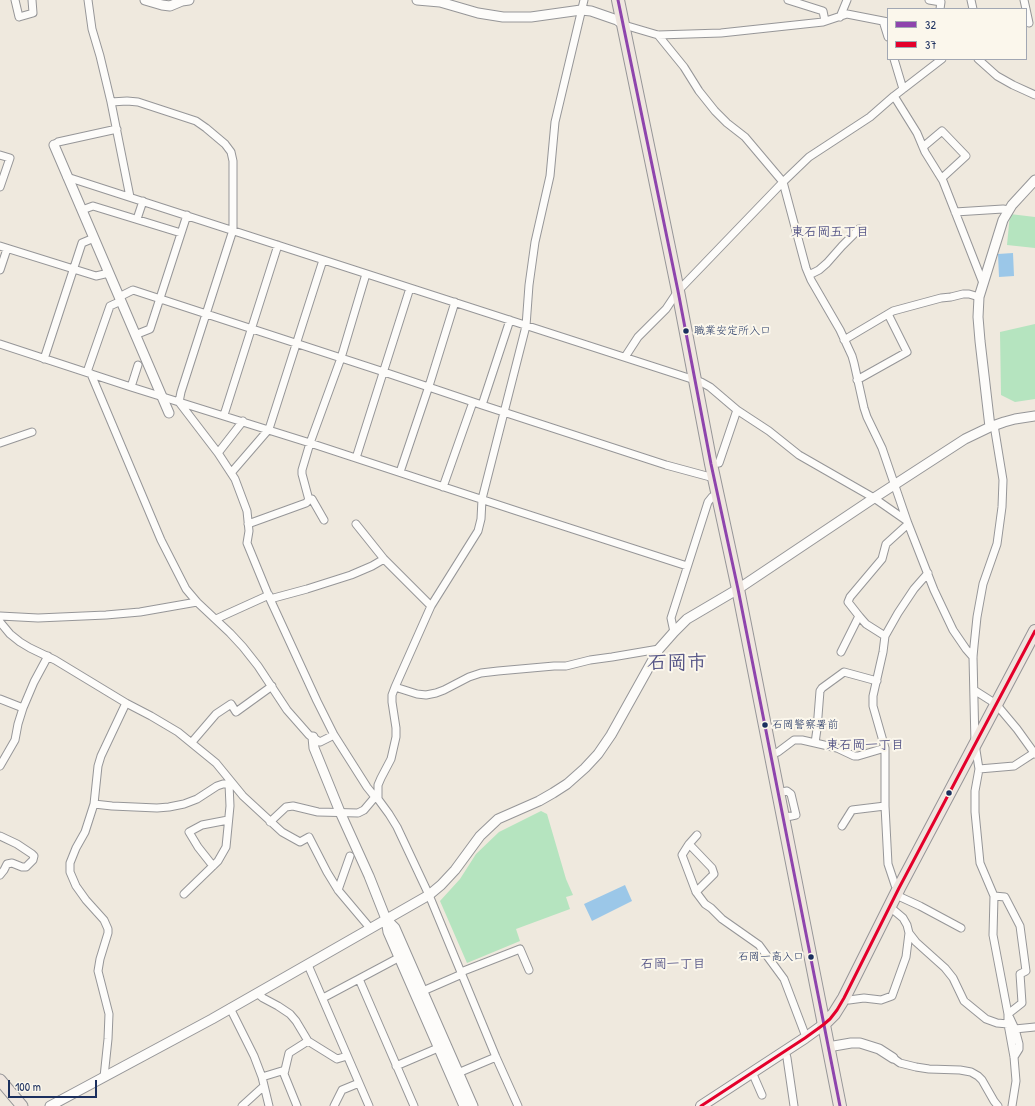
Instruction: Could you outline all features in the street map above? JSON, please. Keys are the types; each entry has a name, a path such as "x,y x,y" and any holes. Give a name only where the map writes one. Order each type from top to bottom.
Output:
{"highway":[{"path":"618,0 678,291 711,464 738,589 840,1106"},
{"path":"824,1025 834,1014 844,998 898,891 1035,631"}],"main road":[{"path":"701,1106 824,1025"},
{"path":"0,1080 22,1106"}],"street":[{"path":"15,0 18,16 33,13 32,0"},
{"path":"88,0 92,29 111,102 130,197"},
{"path":"145,0 170,6 189,0"},
{"path":"417,0 440,2 478,13 503,17 531,17 581,10 591,11 617,20 624,25 658,35 721,33 825,21 847,14 886,21"},
{"path":"270,822 286,808 293,806 318,812 358,813 364,810 377,798 380,778 391,759 395,746 396,728 392,702 394,687 431,606 478,531 481,519 482,499 526,326 528,291 536,242 550,176 555,122 584,0"},
{"path":"788,0 823,11 825,21"},
{"path":"840,17 847,0"},
{"path":"928,0 941,2 940,8"},
{"path":"1027,12 1030,23"},
{"path":"658,35 684,67 714,111 745,137 783,182 806,268 844,340 854,363 864,408 882,448 907,522 934,590 953,630 973,657"},
{"path":"894,60 903,89"},
{"path":"625,357 638,337 666,309 678,291 809,157 870,117 894,96 941,60"},
{"path":"979,60 997,76 1035,95"},
{"path":"894,96 942,178 983,283"},
{"path":"111,102 138,102 196,121 225,144 231,152 233,161 233,230 205,314 179,402 218,453 235,480 247,511 249,530 247,543 317,701 334,735 360,778 390,814 397,827 429,895 496,1057 518,1106"},
{"path":"116,129 58,142 54,145 169,413"},
{"path":"923,147 942,131 966,156 942,178"},
{"path":"0,155 10,158 0,187"},
{"path":"67,177 701,382 710,387 737,410 769,431 799,455 874,498 907,522"},
{"path":"1012,1106 1016,1081 1014,1057 1008,1024 1008,1014 993,935 994,896 980,863 975,812 975,791 979,768 975,744 973,657 977,617 983,584 997,544 1002,507 1003,480 992,426 978,317 979,297 1003,220 1009,210 1035,180"},
{"path":"137,219 143,201"},
{"path":"82,210 93,206 181,233"},
{"path":"955,212 1003,209 1009,210"},
{"path":"135,335 150,329 187,215"},
{"path":"809,275 819,270 827,263 860,229"},
{"path":"44,359 82,243 94,238"},
{"path":"224,415 278,245"},
{"path":"0,270 4,247 96,276 108,273"},
{"path":"231,473 269,429 323,260"},
{"path":"309,500 302,470 310,443 341,358 366,274"},
{"path":"356,458 410,288"},
{"path":"334,735 320,742 309,735 301,727 287,710 244,647 197,602 186,589 161,540 89,373 110,306 133,290 429,386 482,405 714,478"},
{"path":"844,340 888,314 941,298 963,294 979,297"},
{"path":"400,472 455,302"},
{"path":"857,380 907,352 888,314"},
{"path":"482,405 510,320"},
{"path":"0,344 131,387 269,429 687,566"},
{"path":"131,387 138,365"},
{"path":"443,487 473,402"},
{"path":"711,464 719,464 737,410"},
{"path":"50,1106 212,1019 429,895 455,870 480,836 498,819 539,801 553,793 567,784 585,768 598,754 611,735 659,649 687,619 738,589 965,439 992,426 1015,419 1035,416"},
{"path":"218,453 242,422"},
{"path":"0,443 32,432"},
{"path":"674,632 671,618 687,566 708,502 712,497 718,494"},
{"path":"309,500 312,499 324,520"},
{"path":"248,524 306,503 309,500"},
{"path":"885,636 866,624 848,602 850,597 882,559 886,544 907,522"},
{"path":"356,524 384,560 431,606"},
{"path":"216,619 270,597 307,589 351,575 384,560"},
{"path":"928,573 914,589 885,636 873,696 873,706 885,748 885,806 888,864 895,885 898,891 920,906 961,928"},
{"path":"0,621 140,612 197,602"},
{"path":"841,652 859,616"},
{"path":"0,621 10,634 20,642 48,656 126,704 170,726 192,742 216,763 230,783 243,796 287,836 300,842 309,836 338,890 370,928"},
{"path":"394,687 417,694 426,695 444,690 469,677 481,673 498,670 566,666 590,660 659,649"},
{"path":"0,766 15,740 23,708 34,682 48,656"},
{"path":"815,743 820,691 822,688 844,672 877,680"},
{"path":"192,742 216,714 231,704 236,712 272,686"},
{"path":"974,690 996,704 1035,754 1014,766 979,768"},
{"path":"0,699 23,708"},
{"path":"104,1077 109,1014 98,971 108,929 104,920 76,886 70,872 70,863 85,832 94,804 100,756 126,704"},
{"path":"313,737 314,748 340,812 369,876 386,919 388,932 464,1106"},
{"path":"770,755 778,752 794,740 802,740 837,748 854,756 885,748"},
{"path":"94,804 157,808 169,807 184,804 197,799 217,786 230,783"},
{"path":"184,894 214,866 226,847 230,806 230,783"},
{"path":"842,826 852,810 885,806"},
{"path":"214,866 198,847 189,832 202,825 228,820"},
{"path":"697,835 682,855 696,892 705,904 722,919 759,945 784,979 806,1037"},
{"path":"0,836 17,844 34,856 33,860 26,867 12,863 7,864 0,875"},
{"path":"689,844 712,868 714,874 696,892"},
{"path":"338,890 350,856"},
{"path":"994,896 1005,897 1020,926 1026,971 1020,974 1022,1003 1008,1014"},
{"path":"844,998 849,1000 864,998 881,1000 892,996 906,957 909,933 903,918 890,907"},
{"path":"386,919 395,928 473,1106"},
{"path":"909,933 916,942 945,968 953,978 958,990 967,1003 986,1019 997,1023 1008,1024"},
{"path":"423,991 461,973 520,949 530,970"},
{"path":"322,998 400,957"},
{"path":"308,965 369,1106"},
{"path":"359,979 414,1106"},
{"path":"257,993 290,1014 303,1031 308,1041 337,1059 347,1056"},
{"path":"230,1008 254,1056 262,1077 269,1106"},
{"path":"1008,1014 1015,1029 1019,1044 1019,1049 1014,1057"},
{"path":"1015,1029 1035,1027"},
{"path":"297,1106 284,1074 289,1053 308,1041"},
{"path":"828,1047 860,1043 879,1049 900,1063 916,1068 971,1072 982,1080 998,1106"},
{"path":"396,1066 438,1048"},
{"path":"785,1051 794,1106"},
{"path":"458,1072 496,1057"},
{"path":"262,1077 285,1070"},
{"path":"752,1072 762,1095"},
{"path":"334,1106 342,1090 359,1083"},
{"path":"242,1106 264,1086"}],"green space":[{"path":"1010,214 1035,217 1035,248 1007,245"},
{"path":"1035,324 1035,399 1015,402 1001,395 1000,332"},
{"path":"541,811 547,814 566,879 573,895 566,897 570,909 516,929 520,941 467,963 440,901 460,879 476,854 499,832"}],"water":[{"path":"1013,253 1014,276 999,277 998,254"},
{"path":"625,885 632,901 592,921 584,904"}],"transit line":[{"name":"32","path":"618,0 678,291 711,464 738,589 840,1106"},
{"name":"37","path":"701,1106 805,1038 830,1019 837,1010 899,888 1035,631"}],"place":[{"name":"職業安定所入口","path":"686,331"},
{"name":"石岡警察署前","path":"765,725"},
{"name":"石岡一高入口","path":"811,957"}],"district":[{"name":"東石岡五丁目","path":"830,233"},
{"name":"石岡市","path":"677,664"},
{"name":"東石岡一丁目","path":"865,746"},
{"name":"石岡一丁目","path":"673,965"}]}
